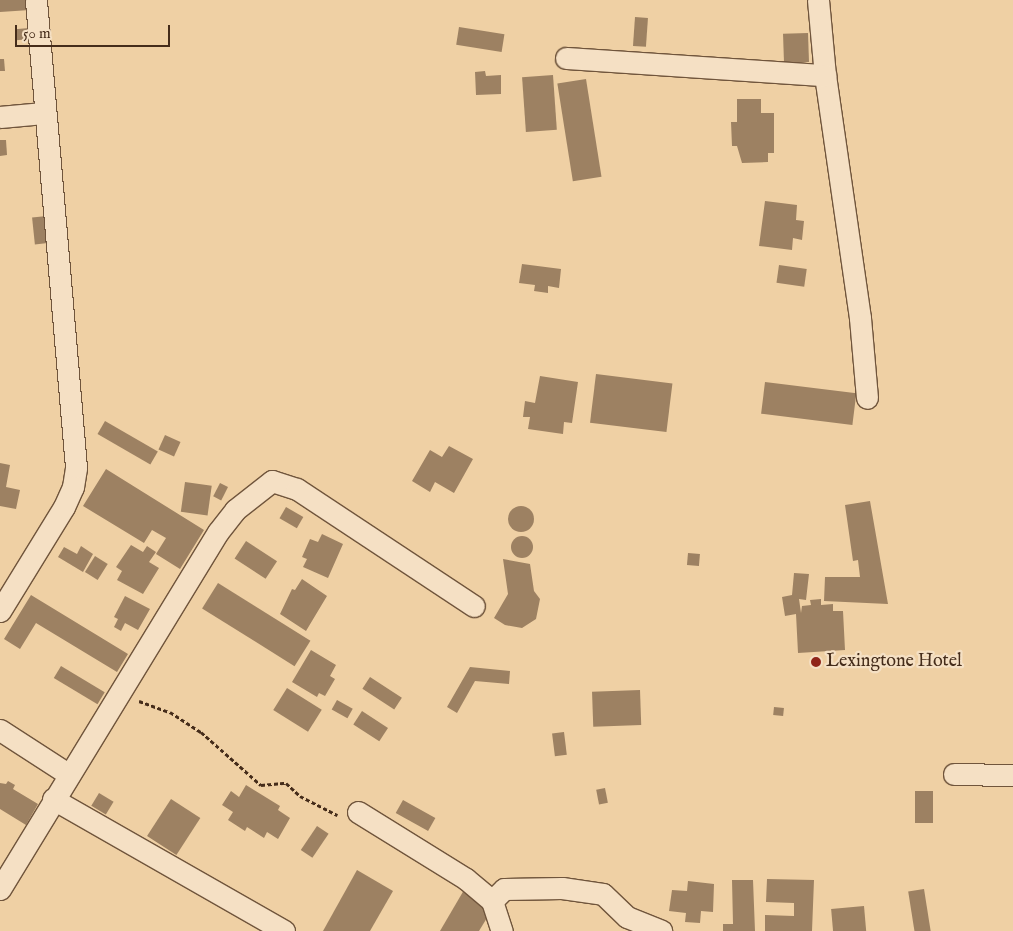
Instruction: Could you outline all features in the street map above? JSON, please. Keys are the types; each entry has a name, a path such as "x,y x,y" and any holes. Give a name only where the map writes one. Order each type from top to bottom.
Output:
{"street":[{"path":"0,610 64,507 75,478 36,0"},
{"path":"818,0 825,75 860,318 866,398"},
{"path":"566,58 825,75"},
{"path":"0,117 44,113"},
{"path":"0,889 68,774 218,532 242,503 272,481 297,490 474,606"},
{"path":"0,730 68,774"},
{"path":"954,774 1013,775"},
{"path":"53,799 284,931"},
{"path":"352,815 466,879 492,901 502,931"},
{"path":"492,901 504,889 562,888 603,894 627,917 661,931"}],"path":[{"path":"116,696 170,712 201,732 261,786 286,784 300,796 352,815"}],"building":[{"path":"0,0 30,0 30,10 0,12"},
{"path":"635,17 648,18 646,47 633,46"},
{"path":"459,27 504,34 502,52 456,45"},
{"path":"29,28 30,39 16,40 15,29"},
{"path":"808,33 809,62 784,63 783,34"},
{"path":"0,59 4,59 5,71 0,71"},
{"path":"485,71 486,76 501,75 501,94 476,95 475,72"},
{"path":"553,75 557,130 526,132 522,77"},
{"path":"586,79 601,177 573,181 557,84"},
{"path":"737,99 761,99 761,113 774,113 774,153 768,153 768,162 742,163 737,146 732,146 731,122 737,122"},
{"path":"0,140 6,140 7,155 0,156"},
{"path":"765,201 797,205 796,220 804,221 802,240 793,238 792,250 759,246"},
{"path":"47,216 50,243 35,244 32,218"},
{"path":"522,264 561,269 559,288 548,286 548,293 534,291 535,285 519,283"},
{"path":"779,265 807,269 804,287 776,283"},
{"path":"596,374 672,383 666,432 590,423"},
{"path":"540,376 578,382 572,423 564,422 563,434 528,429 530,417 523,417 525,401 535,403"},
{"path":"765,382 856,393 852,425 761,414"},
{"path":"105,421 158,452 150,464 98,434"},
{"path":"165,435 181,442 174,457 158,450"},
{"path":"449,446 473,459 454,493 435,482 430,492 412,481 430,450 442,457"},
{"path":"0,463 10,465 6,487 20,490 16,509 0,506"},
{"path":"106,469 204,530 180,569 156,554 166,538 152,530 144,543 83,506"},
{"path":"185,482 212,486 208,515 181,512"},
{"path":"220,483 228,487 221,500 213,496"},
{"path":"870,501 888,604 824,601 825,577 860,577 858,560 853,561 845,505"},
{"path":"521,506 530,510 534,519 530,528 521,532 512,528 508,519 512,510"},
{"path":"286,507 303,517 297,528 280,518"},
{"path":"322,534 343,544 328,578 303,567 307,559 302,557 310,539 318,542"},
{"path":"518,536 526,536 533,543 533,551 526,558 518,558 511,551 511,543"},
{"path":"246,541 277,561 266,579 235,559"},
{"path":"131,545 143,552 147,546 156,552 149,562 159,568 143,594 117,580 122,571 116,567"},
{"path":"81,546 93,554 83,572 58,557 64,547 77,554"},
{"path":"688,553 700,554 699,566 687,565"},
{"path":"95,556 108,564 98,580 85,572"},
{"path":"503,559 530,564 534,591 540,599 536,619 522,628 505,625 494,618 508,594"},
{"path":"794,573 809,574 806,600 799,599 801,613 802,606 811,605 810,600 821,599 821,605 833,604 833,611 843,611 845,650 798,653 796,614 785,616 782,597 792,595"},
{"path":"302,579 327,596 306,631 280,614 292,589 295,590"},
{"path":"218,583 310,641 295,666 202,608"},
{"path":"31,595 128,654 117,672 36,623 20,649 4,639"},
{"path":"125,596 150,609 138,630 125,623 121,631 114,627 118,619 114,617"},
{"path":"311,650 336,665 330,676 335,679 325,696 319,693 317,697 292,682"},
{"path":"61,666 105,692 98,704 54,678"},
{"path":"470,667 510,671 509,684 475,681 457,713 447,707"},
{"path":"370,677 402,698 394,709 362,689"},
{"path":"287,688 322,710 308,732 273,710"},
{"path":"640,690 641,725 593,727 592,692"},
{"path":"337,700 353,709 347,718 332,710"},
{"path":"774,707 784,708 783,716 773,715"},
{"path":"362,711 388,728 379,741 353,724"},
{"path":"564,732 567,755 555,756 552,733"},
{"path":"8,781 15,785 13,789 38,804 26,825 0,809 0,783 6,784"},
{"path":"246,785 280,806 278,810 290,818 278,839 267,832 264,838 247,827 245,831 228,820 233,812 222,805 231,791 239,797"},
{"path":"605,788 608,803 599,804 596,790"},
{"path":"915,791 933,791 933,823 915,823"},
{"path":"99,793 114,802 106,815 91,806"},
{"path":"171,799 200,818 176,855 147,836"},
{"path":"403,800 435,818 428,831 396,813"},
{"path":"317,826 329,834 312,858 301,850"},
{"path":"357,870 393,891 370,931 323,931"},
{"path":"767,879 814,880 812,931 765,931 765,915 794,916 794,903 766,902"},
{"path":"732,880 753,880 755,931 723,931 723,924 733,924"},
{"path":"688,881 714,884 713,912 701,911 700,923 685,922 686,913 669,911 672,890 687,891"},
{"path":"924,889 931,931 914,931 908,892"},
{"path":"464,890 493,908 479,931 440,931"},
{"path":"864,906 866,931 833,931 831,909"}],"place":[{"name":"Lexingtone Hotel","path":"816,662"}]}
